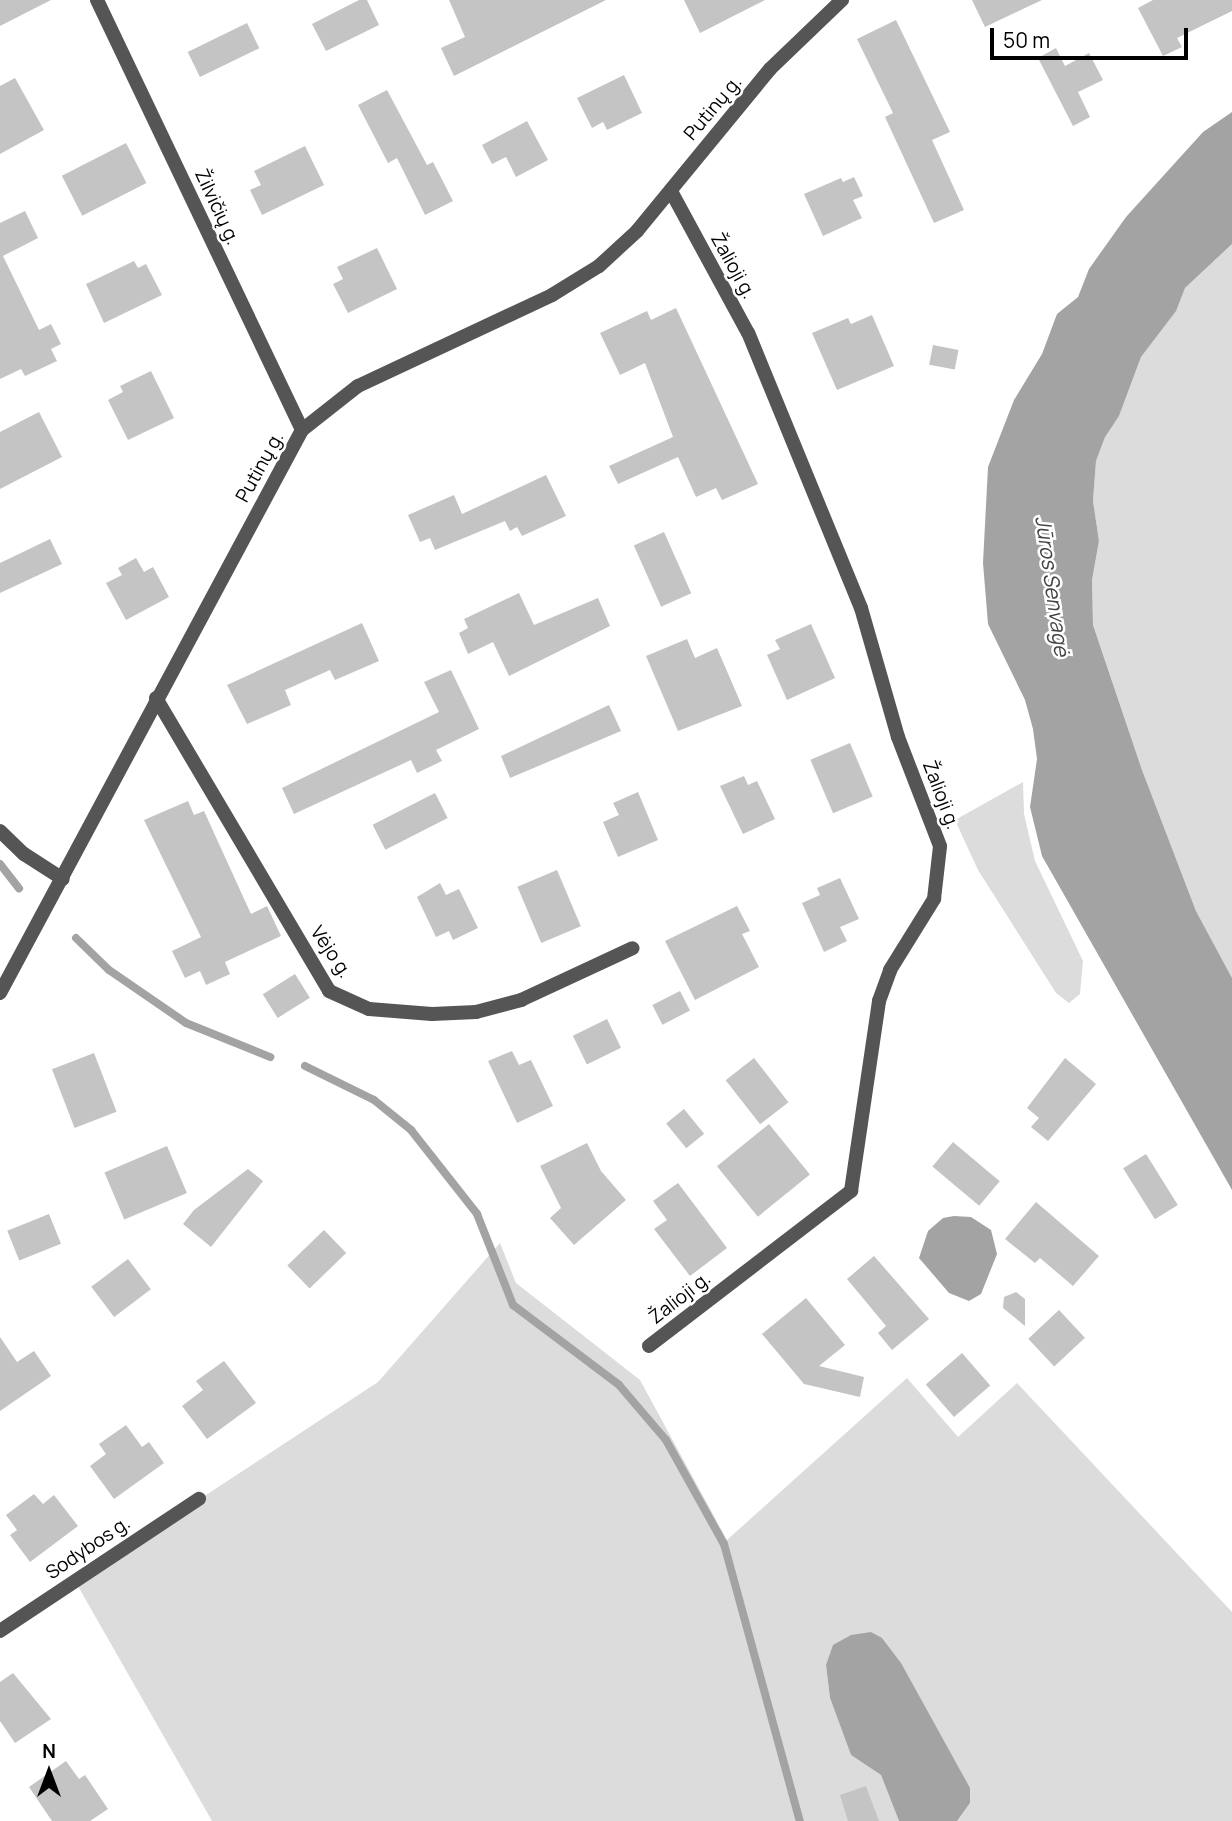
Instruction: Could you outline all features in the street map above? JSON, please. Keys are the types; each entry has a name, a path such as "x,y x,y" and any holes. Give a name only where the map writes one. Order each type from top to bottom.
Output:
{"street":[{"name":"Žilvičių g.","path":"97,0 302,430"},
{"name":"Putinų g.","path":"0,993 302,430 358,386 552,295 599,266 670,191 770,69 842,0"},
{"name":"Žalioji g.","path":"649,1346 850,1191 879,1001 890,970 934,899 940,846 898,737 861,608 748,333 670,191"},
{"name":"Vėjo g.","path":"156,698 329,991 369,1009 432,1014 476,1012 521,1000 633,948"},
{"path":"0,831 24,854 63,879"},
{"name":"Sodybos g.","path":"0,1631 199,1499"}],"shaded area":[{"path":"1232,244 1232,978 1196,911 1142,770 1093,625 1092,580 1099,541 1093,501 1096,461 1105,436 1119,416 1141,357 1175,311 1185,288"},
{"path":"1023,782 1024,814 1035,861 1083,961 1080,994 1069,1003 1056,993 978,870 955,820"},
{"path":"500,1243 516,1283 640,1380 727,1540 907,1378 958,1437 1017,1383 1232,1612 1232,1821 957,1821 970,1803 826,1665 830,1698 851,1755 881,1775 899,1821 212,1821 75,1581 378,1382"}],"water":[{"name":"Jūros Senvagė","path":"1232,112 1232,244 1185,288 1176,311 1141,357 1119,416 1105,437 1096,461 1093,501 1099,541 1092,580 1093,625 1142,770 1196,911 1232,978 1232,1190 1042,856 1030,807 1037,759 1033,729 1025,700 988,624 983,563 988,467 1014,400 1042,354 1057,314 1078,297 1089,269 1126,217 1203,132"},
{"path":"971,1217 991,1230 997,1254 981,1294 969,1301 949,1293 919,1258 928,1231 943,1218"},
{"path":"871,1632 882,1638 901,1663 970,1788 970,1803 957,1821 899,1821 881,1775 851,1755 830,1698 826,1665 833,1645 851,1635"}],"building":[{"path":"0,0 51,0 0,26"},
{"path":"359,0 367,0 379,25 326,51 312,24"},
{"path":"449,0 606,0 454,76 441,48 465,37"},
{"path":"684,0 765,0 700,33"},
{"path":"972,0 1042,0 985,27"},
{"path":"1153,0 1232,0 1232,11 1177,38 1182,47 1163,56 1138,8"},
{"path":"896,20 950,132 932,140 964,210 934,223 885,117 893,113 857,39"},
{"path":"247,23 259,48 200,77 188,52"},
{"path":"1056,48 1065,66 1089,53 1103,80 1078,92 1090,117 1073,126 1038,58"},
{"path":"624,75 642,113 607,130 603,122 592,128 577,98"},
{"path":"15,78 44,130 0,154 0,86"},
{"path":"387,90 427,165 433,162 453,201 425,215 397,158 388,163 358,105"},
{"path":"527,121 548,160 516,177 506,157 492,164 482,145"},
{"path":"126,143 146,183 82,216 62,176"},
{"path":"305,146 324,185 262,215 250,190 261,185 254,171"},
{"path":"854,177 863,196 853,200 862,218 823,236 804,194 841,178 843,182"},
{"path":"25,211 38,238 3,256 39,330 51,324 61,344 51,349 57,361 25,376 21,369 0,379 0,223"},
{"path":"377,248 397,289 348,313 333,284 343,279 337,267"},
{"path":"134,261 138,268 146,264 162,295 104,323 86,284"},
{"path":"676,308 758,484 722,500 716,488 696,497 678,457 618,484 609,466 673,437 645,363 620,375 600,333 647,311 651,320"},
{"path":"872,315 894,366 837,390 812,333 848,318 851,324"},
{"path":"933,345 959,350 955,370 929,365"},
{"path":"151,371 174,418 128,440 108,400 123,392 120,386"},
{"path":"39,412 62,457 0,489 0,432"},
{"path":"546,475 566,516 522,536 517,527 510,531 505,521 435,550 430,538 420,542 408,515 454,495 462,514"},
{"path":"664,532 691,593 661,607 634,545"},
{"path":"50,539 62,564 0,593 0,563"},
{"path":"136,558 144,572 153,567 169,597 126,620 106,583 122,575 118,568"},
{"path":"519,593 534,625 598,598 610,626 509,676 493,642 468,654 459,633 468,628 464,619"},
{"path":"362,623 379,661 335,680 330,670 285,690 291,705 247,724 227,685"},
{"path":"811,624 835,678 787,700 767,655 780,649 775,640"},
{"path":"687,639 695,658 717,648 742,706 678,731 646,656"},
{"path":"451,670 479,729 436,750 442,761 417,773 411,760 294,814 282,788 439,712 424,682"},
{"path":"609,705 621,731 510,778 501,756"},
{"path":"850,743 873,796 833,813 810,760"},
{"path":"744,776 748,785 757,781 775,819 743,834 720,786"},
{"path":"638,792 658,840 618,857 603,822 619,815 613,803"},
{"path":"435,793 448,818 385,850 373,825"},
{"path":"188,801 194,815 204,811 251,914 267,906 281,936 225,962 230,974 206,985 200,971 185,978 172,951 201,937 144,820"},
{"path":"557,870 581,926 541,943 517,887"},
{"path":"840,878 859,919 840,927 847,941 824,952 802,903 820,895 817,888"},
{"path":"440,883 446,895 459,889 478,928 453,940 449,931 436,937 417,897"},
{"path":"737,906 750,931 742,934 759,967 695,1000 665,941"},
{"path":"295,974 310,998 278,1018 263,994"},
{"path":"680,991 690,1011 662,1025 652,1005"},
{"path":"607,1019 621,1048 587,1064 573,1036"},
{"path":"512,1051 519,1065 531,1060 553,1106 517,1123 488,1061"},
{"path":"94,1053 117,1112 75,1128 52,1069"},
{"path":"754,1058 788,1102 760,1124 726,1080"},
{"path":"1065,1058 1096,1084 1048,1141 1031,1127 1039,1118 1027,1108"},
{"path":"684,1109 704,1134 686,1148 666,1123"},
{"path":"769,1124 810,1175 758,1217 717,1166"},
{"path":"953,1142 1000,1181 979,1206 932,1167"},
{"path":"587,1143 601,1171 626,1200 574,1245 550,1218 561,1208 540,1166"},
{"path":"167,1146 187,1193 124,1220 104,1173"},
{"path":"1146,1154 1178,1205 1155,1219 1123,1168"},
{"path":"248,1169 263,1181 211,1247 183,1224 194,1210"},
{"path":"678,1183 727,1248 690,1276 654,1229 667,1220 653,1201"},
{"path":"1036,1202 1099,1256 1073,1286 1040,1258 1035,1263 1005,1239"},
{"path":"49,1214 61,1244 19,1261 7,1231"},
{"path":"324,1230 346,1253 310,1288 287,1265"},
{"path":"874,1256 929,1319 892,1350 878,1333 886,1326 847,1279"},
{"path":"128,1259 151,1289 114,1317 91,1287"},
{"path":"1016,1292 1025,1299 1025,1326 1003,1308 1004,1297"},
{"path":"806,1298 845,1345 819,1366 864,1377 860,1397 804,1384 762,1334"},
{"path":"1059,1310 1085,1338 1054,1366 1028,1339"},
{"path":"0,1337 17,1362 34,1351 51,1376 0,1411"},
{"path":"962,1353 990,1385 954,1417 926,1384"},
{"path":"224,1361 256,1403 207,1439 182,1406 203,1390 196,1381"},
{"path":"126,1425 142,1447 149,1442 164,1463 114,1499 90,1466 106,1454 99,1444"},
{"path":"34,1494 43,1504 54,1495 78,1526 30,1562 10,1535 17,1530 6,1515"},
{"path":"13,1673 51,1719 15,1743 0,1721 0,1682"},
{"path":"66,1761 79,1779 85,1775 108,1809 90,1821 52,1821 29,1787"},
{"path":"866,1786 879,1821 848,1821 840,1795"}],"waterway":[{"path":"0,864 19,888"},
{"path":"76,938 109,970 186,1023 270,1057"},
{"path":"305,1066 374,1100 411,1130 477,1214 513,1305 619,1385 666,1440 724,1544 800,1821"}]}
